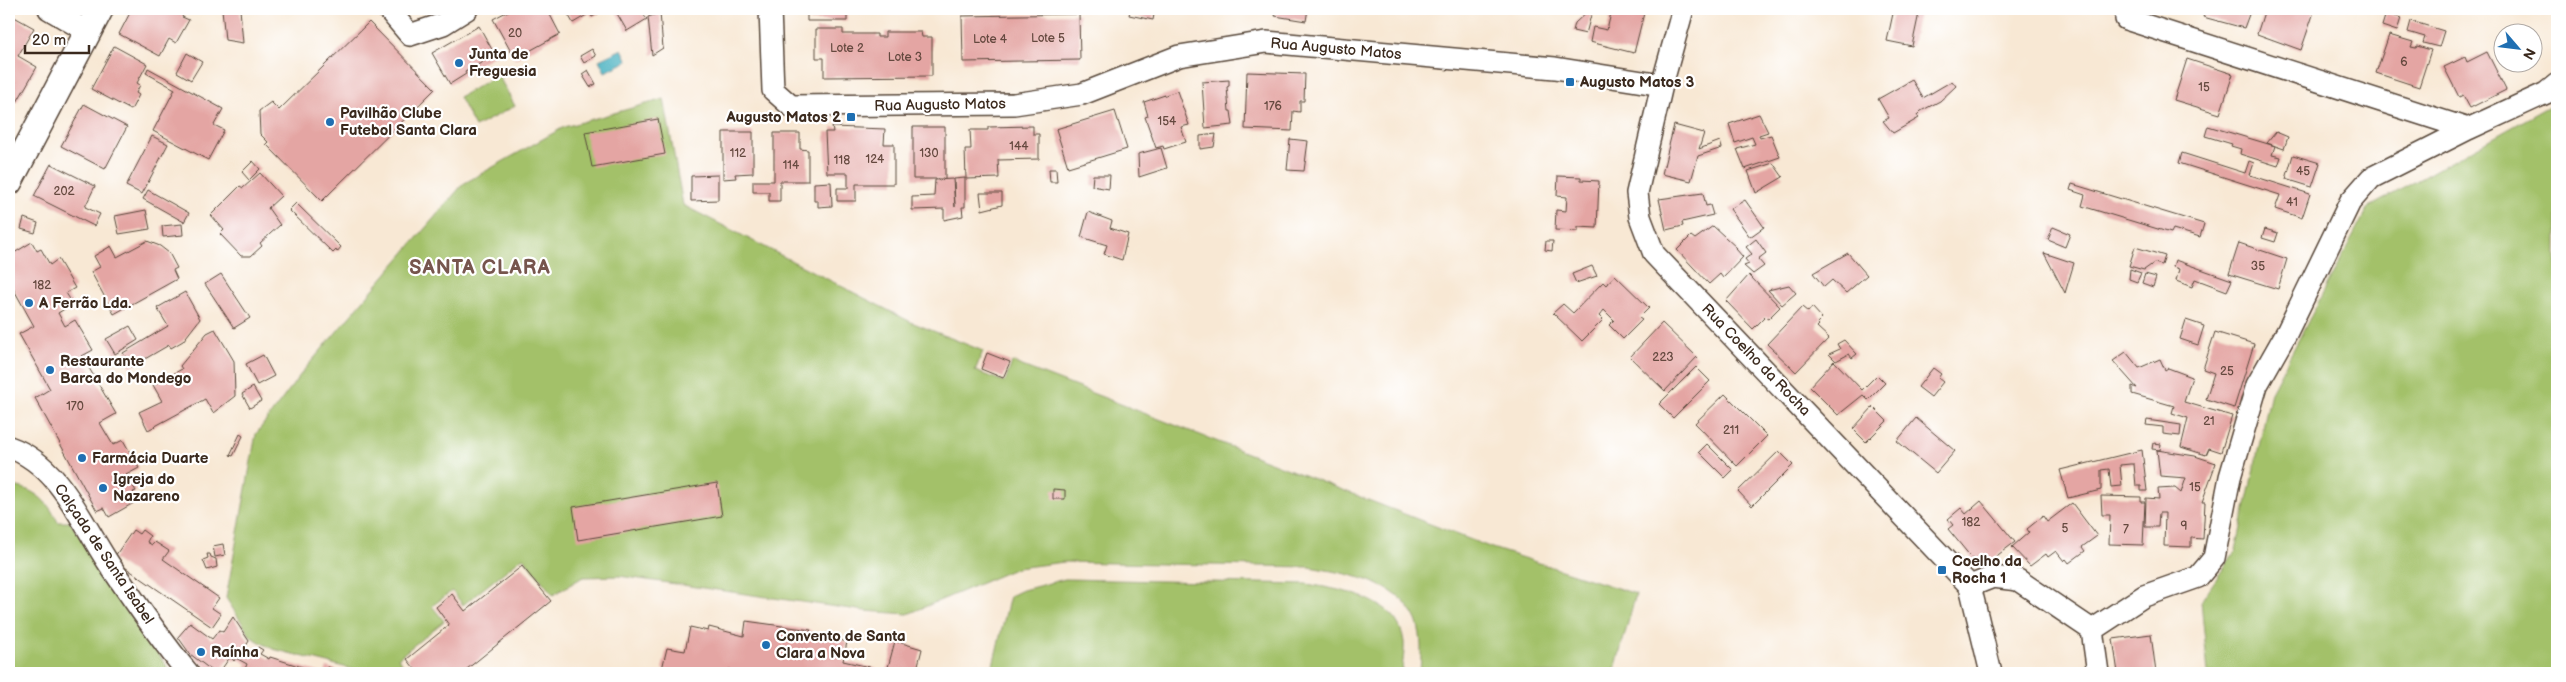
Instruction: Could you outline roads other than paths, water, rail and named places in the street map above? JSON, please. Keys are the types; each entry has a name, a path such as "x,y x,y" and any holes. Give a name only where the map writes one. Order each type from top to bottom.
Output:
{"street":[{"path":"49,9 88,32"},
{"path":"9,182 100,9"},
{"path":"388,9 410,36 443,24 467,9"},
{"name":"Rua Augusto Matos","path":"770,9 773,90 791,106 1014,104 1082,94 1179,56 1266,42 1555,68 1662,85"},
{"name":"Rua Coelho da Rocha","path":"1683,9 1662,85 1637,193 1640,217 1654,254 1970,586"},
{"path":"2126,19 2468,129"},
{"path":"2092,630 2144,596 2198,577 2214,558 2230,476 2257,385 2287,332 2350,202 2371,178 2468,129 2546,93 2557,84"},
{"name":"Calçada de Santa Isabel","path":"9,447 36,462 52,476 109,564 188,673"},
{"path":"1991,673 1970,586 1993,577 2018,580 2092,630 2098,673"}],"water":[{"path":"622,49 628,61 605,72 599,60"}],"place":[{"name":"Junta de Freguesia","path":"459,63"},
{"name":"Augusto Matos 3","path":"1570,82"},
{"name":"Augusto Matos 2","path":"851,117"},
{"name":"Pavilhão Clube Futebol Santa Clara","path":"330,122"},
{"name":"A Ferrão Lda.","path":"29,303"},
{"name":"Restaurante Barca do Mondego","path":"50,370"},
{"name":"Farmácia Duarte","path":"82,458"},
{"name":"Igreja do Nazareno","path":"103,488"},
{"name":"Coelho da Rocha 1","path":"1942,570"},
{"name":"Convento de Santa Clara a Nova","path":"766,645"},
{"name":"Raínha","path":"201,652"}],"district":[{"name":"SANTA CLARA","path":"480,268"}]}
